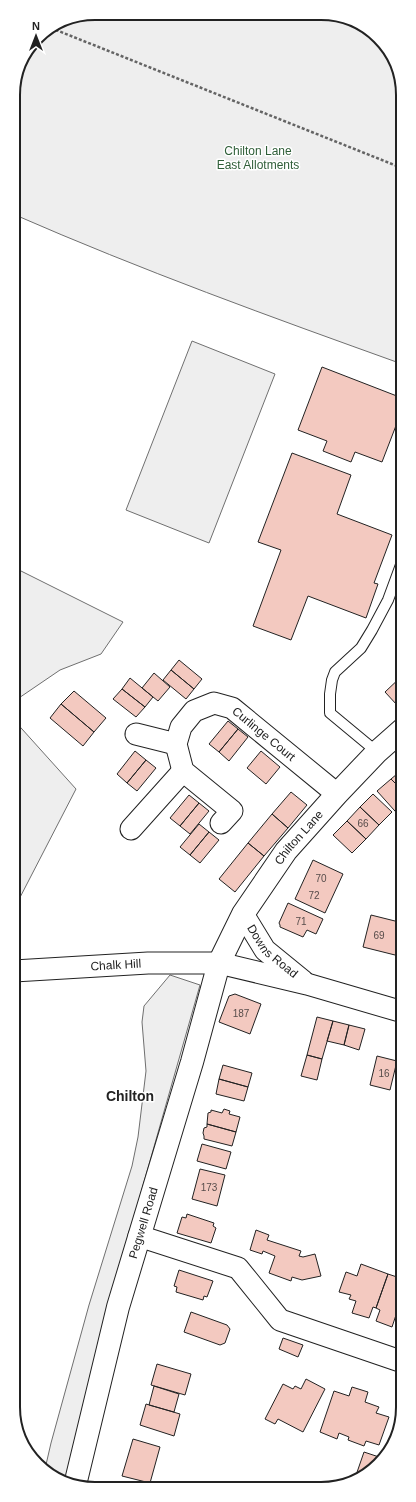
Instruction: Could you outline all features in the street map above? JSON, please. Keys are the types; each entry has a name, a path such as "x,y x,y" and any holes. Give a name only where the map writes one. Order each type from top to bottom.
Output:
{"street":[{"name":"Curlinge Court","path":"176,744 181,727 194,711 214,703 232,708 337,794"},
{"path":"136,734 176,744 184,771 232,811 221,823"},
{"name":"Chilton Lane","path":"219,963 243,914 286,851 337,794 396,735"},
{"path":"131,829 184,771"},
{"name":"Downs Road","path":"243,914 265,950 308,984"},
{"name":"Chalk Hill","path":"20,971 148,963 219,963"},
{"name":"Downs Road","path":"219,963 308,984 396,1010"},
{"name":"Pegwell Road","path":"76,1480 118,1307 192,1062 219,963"},
{"path":"139,1236 238,1268 280,1320 396,1360"}],"lane":[{"path":"377,752 330,713 331,687 335,672 360,648 372,630 388,600 396,578"}],"path":[{"path":"57,30 396,166"}],"green space":[{"name":"Chilton Lane East Allotments","path":"90,20 326,20 335,21 358,30 374,42 383,53 392,71 396,95 396,362 255,311 109,254 20,217 21,81 31,56 56,56 56,31 66,26 81,21"},
{"path":"192,341 275,374 209,543 126,510"},
{"path":"20,570 123,622 101,654 60,670 20,697"},
{"path":"20,727 76,789 20,897"},
{"path":"170,975 200,985 142,1189 67,1476 46,1464 89,1305 132,1166 138,1137 146,1071 142,1022 144,1006"}],"building":[{"path":"322,367 396,396 396,426 382,462 355,452 351,462 323,451 327,441 298,430"},
{"path":"292,453 351,475 337,514 392,535 374,583 378,584 366,618 308,596 291,640 253,626 281,550 258,542"},
{"path":"179,660 202,679 194,689 171,670"},
{"path":"171,670 194,689 186,699 163,680"},
{"path":"154,673 170,687 158,701 142,688"},
{"path":"130,678 153,697 145,707 122,689"},
{"path":"396,682 396,704 385,692"},
{"path":"122,689 145,707 136,717 113,699"},
{"path":"74,691 106,718 94,732 61,704"},
{"path":"61,704 94,732 83,746 50,718"},
{"path":"228,721 238,729 219,752 209,744"},
{"path":"238,729 248,737 229,761 219,752"},
{"path":"135,751 146,760 127,783 117,774"},
{"path":"261,751 280,767 266,784 247,768"},
{"path":"146,760 156,768 137,791 127,783"},
{"path":"396,775 396,784 391,779"},
{"path":"391,779 396,784 396,812 377,791"},
{"path":"291,792 307,805 288,828 272,814"},
{"path":"373,794 392,812 379,825 360,807"},
{"path":"189,795 199,803 180,826 170,818"},
{"path":"199,803 209,811 190,834 180,826"},
{"path":"360,807 379,825 366,839 347,821"},
{"path":"272,814 288,828 264,856 248,843"},
{"path":"347,821 366,839 352,853 333,835"},
{"path":"199,824 209,832 190,855 180,847"},
{"path":"209,832 219,840 200,863 190,855"},
{"path":"248,843 264,856 235,892 219,879"},
{"path":"313,860 343,874 325,913 295,899"},
{"path":"288,903 323,919 316,934 307,930 303,937 280,927 279,923"},
{"path":"371,915 396,921 396,955 363,947"},
{"path":"235,994 261,1004 250,1034 219,1022 229,996"},
{"path":"317,1017 333,1021 322,1059 307,1055"},
{"path":"333,1021 349,1025 344,1045 327,1041"},
{"path":"349,1025 365,1029 359,1050 344,1045"},
{"path":"307,1055 322,1059 317,1080 301,1076"},
{"path":"377,1056 396,1061 390,1090 370,1085"},
{"path":"223,1065 252,1073 248,1087 219,1079"},
{"path":"219,1079 248,1087 244,1101 216,1094"},
{"path":"224,1109 230,1111 229,1114 240,1117 236,1132 207,1124 208,1113 211,1112 211,1110 222,1113"},
{"path":"207,1124 236,1132 232,1146 204,1139 204,1128 207,1127"},
{"path":"202,1144 231,1152 226,1169 197,1161"},
{"path":"200,1169 225,1175 217,1206 192,1199"},
{"path":"187,1214 214,1223 213,1226 216,1228 211,1243 177,1233 182,1217 186,1218"},
{"path":"256,1230 269,1235 267,1240 301,1251 299,1256 303,1257 315,1254 321,1276 302,1280 292,1277 291,1281 269,1273 275,1256 263,1251 262,1254 250,1250"},
{"path":"361,1264 388,1274 376,1308 373,1307 369,1318 352,1313 356,1301 349,1299 351,1295 339,1292 346,1272 357,1276"},
{"path":"179,1270 213,1281 207,1297 204,1296 203,1300 176,1292 177,1287 174,1286"},
{"path":"388,1274 396,1277 396,1315 392,1327 376,1321 380,1310 376,1308"},
{"path":"191,1312 227,1325 230,1329 225,1343 220,1345 184,1332"},
{"path":"283,1338 303,1345 298,1357 279,1349"},
{"path":"157,1364 191,1374 185,1395 151,1385"},
{"path":"306,1379 325,1389 303,1432 278,1419 275,1424 265,1419 283,1384 293,1389 295,1386 301,1389"},
{"path":"154,1386 179,1394 174,1412 149,1405"},
{"path":"352,1387 368,1392 365,1402 379,1407 376,1413 389,1417 379,1445 366,1441 364,1446 348,1440 349,1437 339,1433 337,1439 320,1432 334,1391 349,1396"},
{"path":"146,1404 180,1414 174,1436 140,1425"},
{"path":"133,1439 160,1447 150,1482 122,1476"},
{"path":"364,1452 377,1456 363,1469 357,1472"}],"district":[{"name":"Chilton","path":"130,1096"}]}
